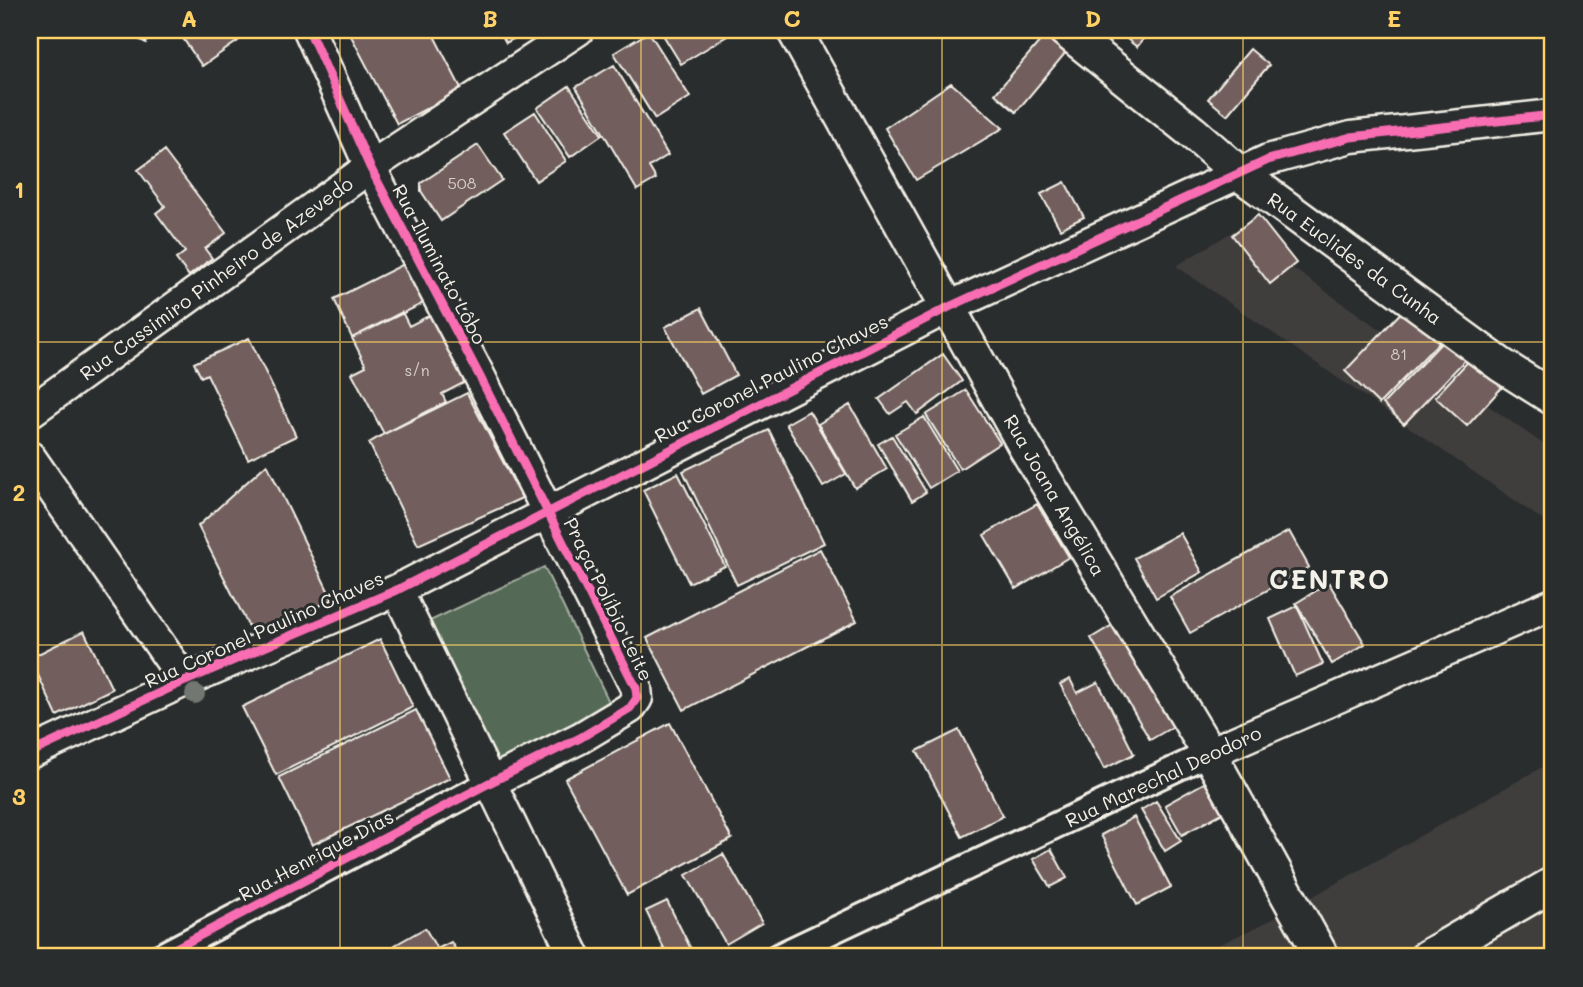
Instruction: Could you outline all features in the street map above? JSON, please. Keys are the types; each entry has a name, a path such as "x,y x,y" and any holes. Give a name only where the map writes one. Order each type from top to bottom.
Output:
{"main road":[{"name":"Rua Joana Angélica","path":"794,30 1026,448 1209,753 1322,957"},
{"name":"Rua Euclides da Cunha","path":"1065,30 1240,174 1501,365 1553,398"},
{"path":"1427,957 1553,884"}],"street":[{"name":"Rua Iluminato Lôbo","path":"309,30 370,167 547,511"},
{"name":"Rua Cassimiro Pinheiro de Azevedo","path":"30,412 370,167 578,30"},
{"name":"Rua Coronel Paulino Chaves","path":"30,753 185,681 397,590 949,307 1268,160 1351,136 1553,115"},
{"path":"30,457 185,681"},
{"name":"Praça Políbio Leite","path":"489,783 580,738 630,708 637,698 636,688 547,511"},
{"path":"397,590 575,957"},
{"name":"Rua Marechal Deodoro","path":"777,957 1209,753 1553,604"},
{"name":"Rua Henrique Dias","path":"159,957 489,783"}],"shaded area":[{"path":"1237,229 1553,451 1553,527 1176,266"},
{"path":"1553,761 1553,957 1193,957 1271,920"}],"green space":[{"path":"544,567 614,712 500,766 430,621"}],"building":[{"path":"121,30 152,30 146,43"},
{"path":"192,30 230,30 238,41 202,66 182,37"},
{"path":"358,30 431,30 462,90 397,124 350,34"},
{"path":"499,30 530,30 506,43"},
{"path":"660,30 737,30 681,64"},
{"path":"929,30 951,30 942,41"},
{"path":"1116,30 1151,30 1137,47"},
{"path":"1390,30 1419,30 1391,35"},
{"path":"649,32 690,97 655,119 614,53"},
{"path":"1046,34 1067,51 1016,112 995,94"},
{"path":"1250,49 1269,65 1227,115 1208,99"},
{"path":"614,65 668,155 649,167 656,179 637,190 576,87"},
{"path":"951,83 1003,128 916,180 885,128"},
{"path":"569,86 602,135 570,157 537,108"},
{"path":"535,112 566,161 536,181 504,132"},
{"path":"478,145 502,180 441,221 421,191 421,183"},
{"path":"164,151 226,233 205,249 212,258 189,276 176,259 185,252 156,213 165,206 138,170"},
{"path":"1065,182 1084,217 1060,229 1041,194"},
{"path":"1258,215 1296,263 1270,284 1232,235"},
{"path":"408,262 428,301 352,338 334,299"},
{"path":"1411,302 1446,335 1379,404 1345,371"},
{"path":"444,308 479,375 442,394 446,402 384,434 352,373 366,366 352,338 402,312 409,326"},
{"path":"701,308 736,375 701,394 665,327"},
{"path":"249,338 296,436 248,459 207,374 201,377 194,363"},
{"path":"1445,339 1466,359 1404,424 1383,404"},
{"path":"943,354 962,381 917,414 908,402 890,414 879,399"},
{"path":"1473,356 1505,384 1467,426 1435,397"},
{"path":"966,390 1000,443 960,469 926,415"},
{"path":"467,393 522,498 418,545 369,443"},
{"path":"850,405 887,469 855,488 818,424"},
{"path":"809,411 846,474 823,487 786,424"},
{"path":"924,417 957,471 929,488 895,434"},
{"path":"769,430 824,543 737,585 683,471"},
{"path":"892,436 926,492 912,501 878,444"},
{"path":"267,464 335,605 257,643 198,526"},
{"path":"678,473 725,566 689,583 643,490"},
{"path":"1037,504 1069,557 1016,589 984,535"},
{"path":"1289,531 1309,567 1190,633 1170,597"},
{"path":"1180,533 1202,572 1156,598 1134,558"},
{"path":"820,549 857,621 684,710 647,638"},
{"path":"1329,583 1365,644 1332,664 1296,603"},
{"path":"1297,606 1323,664 1295,676 1270,619"},
{"path":"1121,620 1181,722 1150,740 1091,638"},
{"path":"84,631 112,689 57,716 30,658"},
{"path":"380,639 413,707 276,775 242,707"},
{"path":"1070,679 1077,693 1098,682 1134,754 1104,769 1060,684"},
{"path":"416,710 450,778 312,845 279,777"},
{"path":"670,723 732,839 627,895 565,779"},
{"path":"959,730 1003,816 962,837 917,751"},
{"path":"1211,779 1228,810 1182,835 1165,805"},
{"path":"1156,801 1181,841 1165,851 1141,810"},
{"path":"1134,817 1171,887 1137,905 1101,835"},
{"path":"1051,849 1067,878 1050,887 1033,859"},
{"path":"723,854 762,923 726,944 686,875"},
{"path":"667,901 695,957 668,957 646,911"},
{"path":"425,928 437,949 451,942 460,957 402,957 395,945"},
{"path":"834,943 842,957 810,957"}],"cycle path":[{"path":"159,957 580,738 630,708 637,698 636,688 479,375 370,167 309,30"},
{"path":"30,753 185,681 397,590 949,307 1268,160 1351,137 1553,115"}],"district":[{"name":"CENTRO","path":"1330,579"}]}
